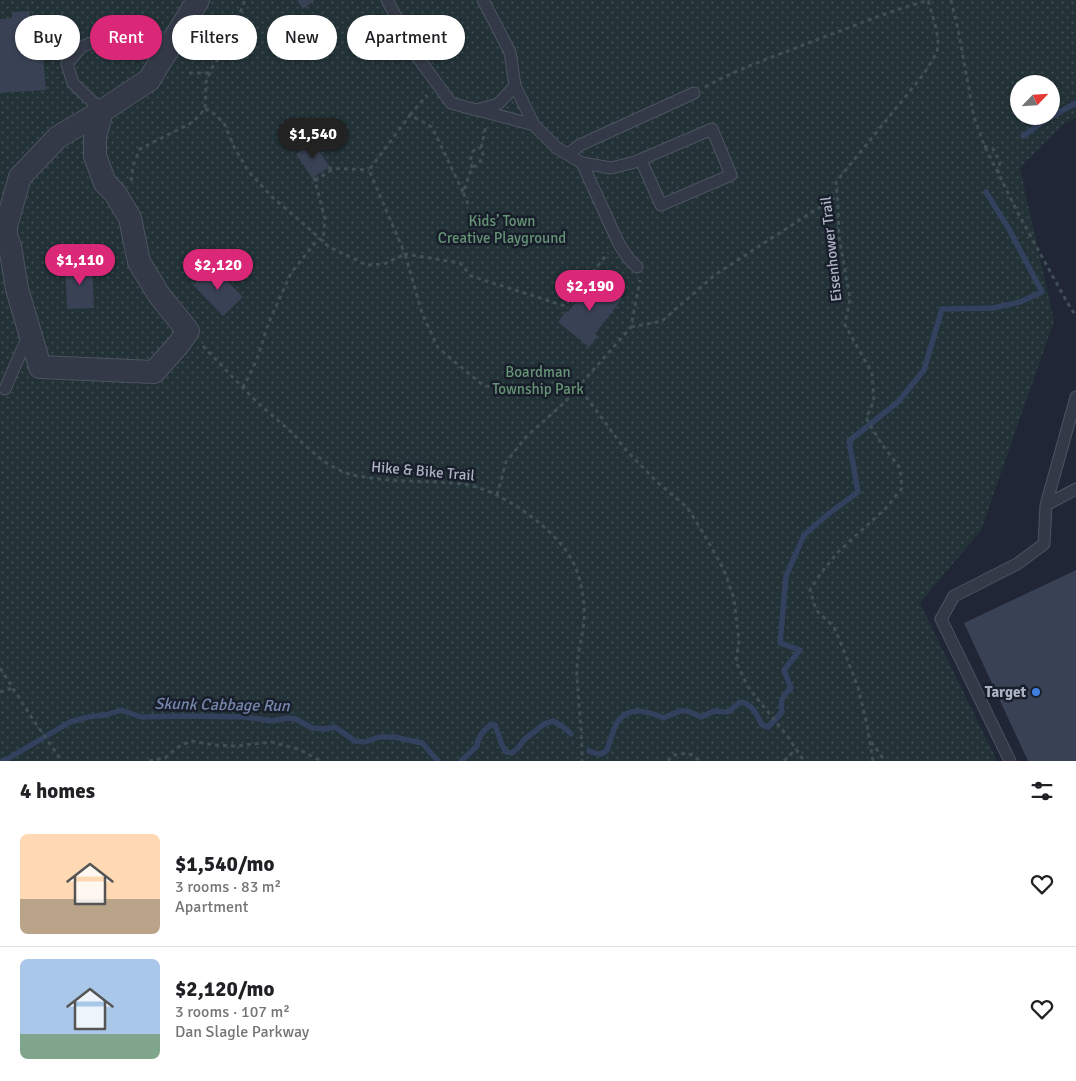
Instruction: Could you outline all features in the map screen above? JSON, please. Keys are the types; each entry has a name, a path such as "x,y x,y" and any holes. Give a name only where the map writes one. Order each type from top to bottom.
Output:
{"street":[{"path":"189,15 198,0"},
{"path":"102,111 96,137 95,156 105,183 115,193 130,218 139,262 160,295 188,331 154,372 40,367 17,289 10,246 6,236 6,226 20,177 58,137 149,80 172,42"}],"lane":[{"path":"387,0 417,56 451,103 534,126"},
{"path":"483,0 510,52 516,86 534,126 557,148 582,163 611,168 641,160 712,129 731,175 661,205 641,160"},
{"path":"102,111 73,83 67,64 81,47 115,34 143,34 172,40"},
{"path":"476,110 498,104 516,86"},
{"path":"568,154 580,145 694,93"},
{"path":"582,163 619,244 628,258 637,267"},
{"path":"5,389 30,332"},
{"path":"1010,761 941,619 954,596 1017,564 1044,544 1046,505 1076,397"},
{"path":"1046,505 1076,490"}],"path":[{"path":"131,183 133,166 140,149 193,122 205,109 206,82 213,66 226,49 245,0"},
{"path":"694,93 733,73 763,61 881,15 929,0"},
{"name":"Eisenhower Trail","path":"873,761 858,687 834,627 816,610 810,590 838,552 886,508 902,488 900,468 881,443 866,418 874,401 872,373 845,325 850,299 839,237 836,182 923,75 937,52 938,39 929,0"},
{"path":"951,0 974,117 984,145 1004,187 1076,316"},
{"path":"189,73 210,73"},
{"path":"369,170 410,115 437,84"},
{"path":"205,109 212,112 224,123 235,149 249,172 272,197 329,247 367,265 384,264 405,254 460,263 470,276 565,306 609,251 619,244"},
{"path":"472,168 479,164 483,154 480,148 490,113"},
{"path":"410,115 432,127 468,204"},
{"path":"984,145 993,149 1000,162 998,170 1004,187"},
{"path":"463,192 472,168 470,162 471,154 475,149 480,148"},
{"path":"328,168 369,170"},
{"path":"323,242 325,219 314,179 333,168"},
{"path":"369,170 405,254 422,313 438,348 484,386 534,392 577,389 587,398 624,448 657,482 687,507 724,570 734,599 739,640 736,662 748,687 788,737 804,761"},
{"path":"631,327 662,321 716,274 837,196"},
{"path":"243,388 257,359 268,322 291,273 319,238"},
{"path":"497,495 506,462 526,436 565,402 631,327 640,281 637,267"},
{"name":"Hike & Bike Trail","path":"188,331 259,403 318,456 340,471 372,479 464,484 477,487 511,502 548,531 562,546 577,569 584,607 584,622 578,651 577,668 582,761"},
{"path":"0,668 62,761"},
{"path":"0,692 13,688"},
{"path":"869,740 885,761"},
{"path":"149,761 165,758 178,747 192,741 214,745 238,746 271,742 298,749 321,761"},
{"path":"784,761 796,750"},
{"path":"668,761 673,755 688,753 701,761"}],"green space":[{"name":"Boardman Township Park","path":"0,0 1076,0 1076,118 1065,123 1020,168 1054,321 981,530 920,603 997,761 0,761"}],"building":[{"path":"297,0 315,0 303,9"},
{"path":"30,11 30,15 15,15 15,60 44,60 46,90 0,93 0,19 12,18 12,12"},
{"path":"313,142 330,167 312,178 296,154"},
{"path":"92,263 94,308 67,309 65,264"},
{"path":"212,266 243,297 223,316 193,285"},
{"path":"595,278 622,299 595,334 598,336 589,347 558,322"},
{"name":"Target","path":"1076,570 1076,761 1028,761 964,623"}],"waterway":[{"name":"Skunk Cabbage Run","path":"1023,136 1047,119 1076,103"},
{"name":"Skunk Cabbage Run","path":"589,751 598,754 607,750 613,730 619,720 624,715 635,711 646,712 664,718 686,711 701,717 714,711 728,712 740,702 751,707 762,725 768,727 782,712 782,699 791,688 784,670 800,650 780,643 786,576 804,535 858,492 849,441 898,402 924,370 942,309 993,308 1020,302 1042,292 1009,229 986,192"},
{"name":"Skunk Cabbage Run","path":"2,761 70,722 121,710 141,717 246,717 272,721 287,718 296,719 312,728 326,729 335,727 355,741 365,742 380,737 394,737 422,743 438,761"},
{"name":"Skunk Cabbage Run","path":"461,761 477,746 482,734 492,724 495,725 506,752 512,753 524,740 544,724 553,721 571,734"}],"place":[{"name":"Target","path":"1036,692"}],"park label":[{"name":"Kids’ Town Creative Playground","path":"502,230"}]}
